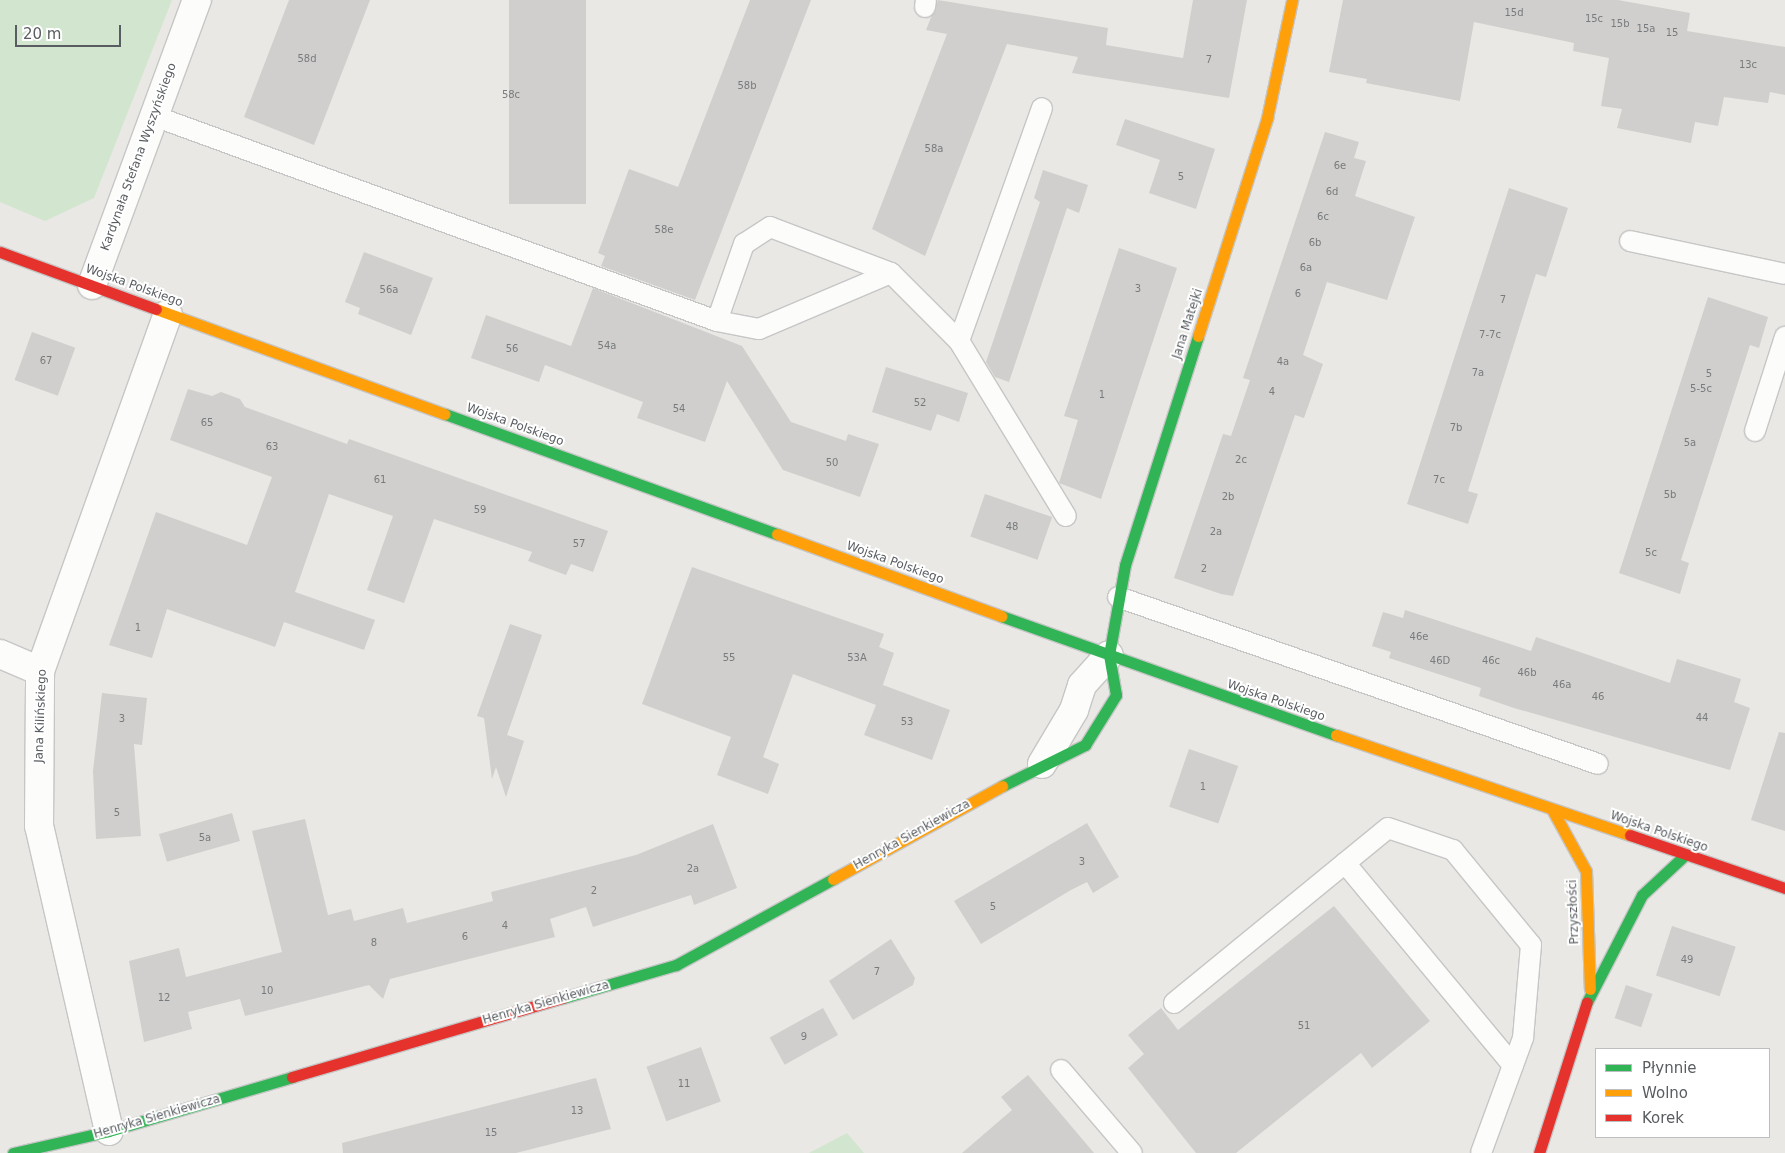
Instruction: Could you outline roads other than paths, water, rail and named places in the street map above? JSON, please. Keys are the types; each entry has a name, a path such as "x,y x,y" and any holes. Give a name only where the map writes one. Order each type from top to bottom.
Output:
{"street":[{"name":"Kardynała Stefana Wyszyńskiego","path":"92,285 197,0"},
{"name":"Jana Matejki","path":"1109,655 1118,597 1267,118 1292,0"},
{"name":"Wojska Polskiego","path":"0,252 1109,655 1553,811 1785,888"},
{"name":"Jana Kilińskiego","path":"109,1131 39,826 40,671 168,314"},
{"path":"0,654 40,671"},
{"name":"Henryka Sienkiewicza","path":"13,1153 109,1131 676,965 1042,764 1074,710 1082,685 1109,655"},
{"name":"Przyszłości","path":"1553,811 1586,871 1590,991"},
{"name":"Przyszłości","path":"1539,1153 1590,991 1642,894 1685,855"}],"lane":[{"path":"959,341 1042,108"},
{"path":"154,116 716,321 760,329 891,273"},
{"path":"716,321 744,244 770,227 891,273 959,341 1066,516"},
{"path":"1630,241 1785,274"},
{"path":"1755,431 1785,337"},
{"path":"1118,597 1598,764"},
{"path":"1174,1003 1388,828 1453,850 1531,945 1523,1038 1481,1153"},
{"path":"1345,863 1513,1065"},
{"path":"1061,1070 1132,1153"}]}
